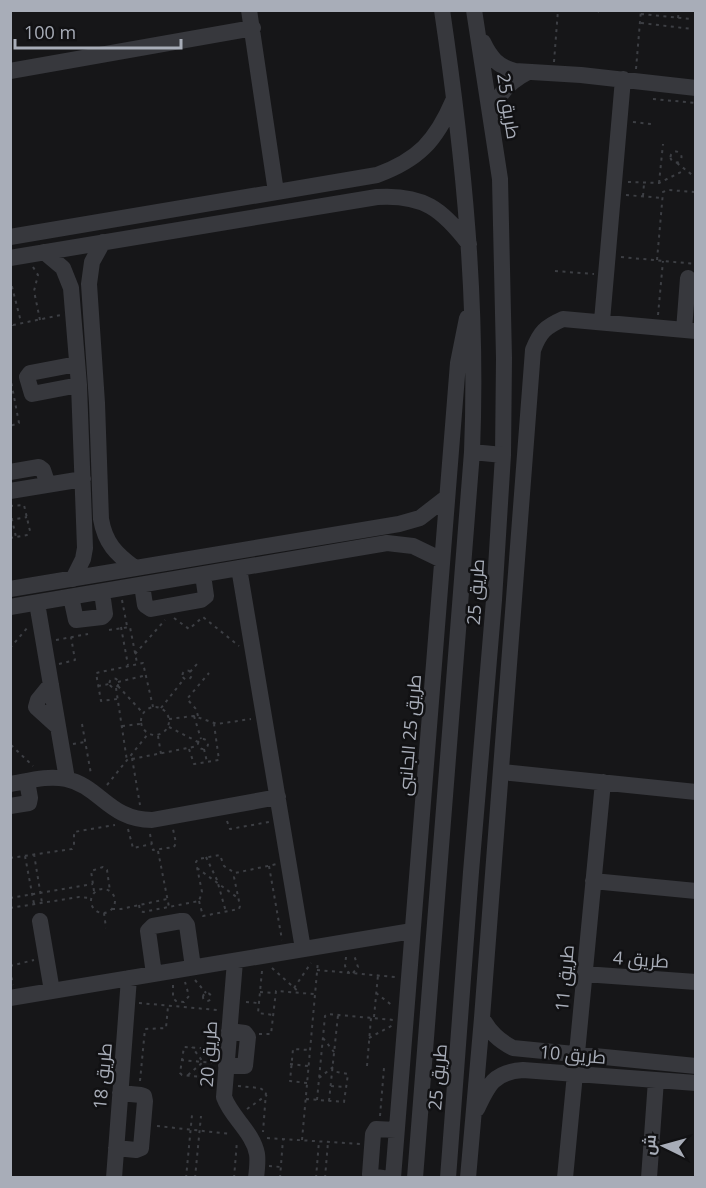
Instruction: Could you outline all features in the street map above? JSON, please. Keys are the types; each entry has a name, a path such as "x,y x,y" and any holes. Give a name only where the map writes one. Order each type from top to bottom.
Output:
{"street":[{"path":"249,10 276,192"},
{"path":"430,10 448,52"},
{"name":"طريق 25","path":"415,1178 472,453 474,400 470,244 442,10"},
{"name":"طريق 25","path":"448,1178 494,600 503,455 504,358 500,179 474,10"},
{"path":"10,71 253,28"},
{"path":"477,29 490,55 506,69 696,88"},
{"path":"493,125 498,99 505,87 515,78 528,72"},
{"path":"602,321 620,120 629,80"},
{"path":"10,237 377,175 397,168 416,156 431,141 443,123 454,97"},
{"path":"16,257 398,195 437,208 453,222 470,244"},
{"path":"103,242 92,262 89,284 97,403 101,519 103,533 109,545 135,568"},
{"path":"44,252 63,268 72,288 79,385 85,548 83,559 73,579"},
{"path":"468,1178 483,1018 533,350 538,336 549,325 563,319 690,330 692,271"},
{"name":"طريق 25 الجانبى","path":"393,1178 458,363 472,296"},
{"path":"77,364 30,373 27,377 32,394 79,385"},
{"path":"503,434 527,436"},
{"path":"472,453 503,455"},
{"path":"10,472 39,467 43,470 48,485"},
{"path":"10,491 83,479"},
{"path":"10,589 399,524 429,512 447,497"},
{"path":"10,607 38,608 70,597 387,543 413,546 442,560"},
{"path":"239,568 288,862 314,949"},
{"path":"141,585 144,602 148,608 169,606 204,599 206,592 203,575"},
{"path":"70,597 75,619 78,621 102,617 105,614 102,592"},
{"path":"38,608 67,779"},
{"path":"502,772 696,792"},
{"path":"10,806 30,801 19,783 45,778 67,779 79,783 135,819 170,816 278,797"},
{"name":"طريق 11","path":"565,1178 603,782"},
{"path":"421,824 442,825"},
{"path":"471,872 494,873"},
{"path":"593,881 696,891"},
{"path":"154,974 148,931 170,915 186,923 183,969"},
{"path":"40,921 52,991"},
{"path":"10,998 263,958 285,952 412,931"},
{"name":"طريق 20","path":"235,961 224,1097 228,1108 254,1145 257,1155 256,1178"},
{"name":"طريق 4","path":"584,974 696,982"},
{"name":"طريق 18","path":"114,1178 129,978"},
{"name":"طريق 10","path":"483,1018 495,1036 513,1048 696,1066"},
{"path":"225,1069 245,1066 248,1035 229,1031"},
{"name":"طريق 10","path":"472,1118 490,1083 500,1075 511,1071 696,1083"},
{"path":"649,1178 656,1080"},
{"path":"116,1148 139,1150 145,1098 120,1093"},
{"path":"383,1178 370,1174 374,1131 396,1130"}],"path":[{"path":"553,73 558,10"},
{"path":"575,10 582,10"},
{"path":"678,18 679,10"},
{"path":"629,80 641,12 692,19"},
{"path":"640,23 692,29"},
{"path":"653,99 696,103"},
{"path":"620,120 651,124"},
{"path":"659,183 663,144"},
{"path":"662,151 681,154 681,159 677,162"},
{"path":"672,154 673,161 696,178"},
{"path":"614,187 659,183 685,170"},
{"path":"643,196 644,184"},
{"path":"614,187 643,196 662,198"},
{"path":"657,260 662,198 665,190 696,192"},
{"path":"608,256 663,261 692,271"},
{"path":"16,257 38,275 34,291 40,320"},
{"path":"656,327 663,261"},
{"path":"555,271 606,275"},
{"path":"11,281 21,324"},
{"path":"10,318 13,325 73,313"},
{"path":"10,376 19,423 10,426"},
{"path":"10,506 24,505 29,534 10,538"},
{"path":"10,511 16,537"},
{"path":"11,520 27,518"},
{"path":"120,589 127,626 131,628 137,663"},
{"path":"10,648 38,608"},
{"path":"135,654 170,614 188,629 204,617 254,659"},
{"path":"101,631 127,626"},
{"path":"121,627 128,665"},
{"path":"44,642 91,633"},
{"path":"48,666 74,661 71,637"},
{"path":"124,645 134,644"},
{"path":"117,699 101,701 96,673 137,663 144,664 153,706"},
{"path":"184,679 191,679 190,672 197,663"},
{"path":"112,668 117,685 143,713"},
{"path":"178,668 183,672 190,672"},
{"path":"161,708 184,679 183,672"},
{"path":"207,762 204,749 199,742 196,709 187,699 208,673"},
{"path":"98,686 117,685 147,675"},
{"path":"109,684 114,678"},
{"path":"117,685 117,699 127,761"},
{"path":"153,706 161,708 169,718 168,726 158,735 148,734 141,723 143,713 153,706"},
{"path":"169,718 196,716 214,724 264,717"},
{"path":"122,726 141,723"},
{"path":"82,724 91,774"},
{"path":"189,749 193,764 220,758 214,724"},
{"path":"168,726 199,742 217,741"},
{"path":"98,797 148,734"},
{"path":"158,735 161,754"},
{"path":"132,757 189,749 199,742"},
{"path":"204,749 208,743"},
{"path":"11,745 45,778"},
{"path":"132,757 135,819 132,847 152,844"},
{"path":"224,807 230,829 281,820"},
{"path":"135,819 152,844 153,850 158,851 176,845 170,816"},
{"path":"10,858 73,848 74,832 135,819"},
{"path":"158,851 170,915"},
{"path":"34,854 42,903"},
{"path":"235,873 238,909 203,916 199,901 202,892 197,859 220,855 224,866 235,873 288,862"},
{"path":"25,856 34,904"},
{"path":"206,857 218,884 226,912"},
{"path":"269,866 285,952"},
{"path":"94,892 91,871 105,867 110,891 115,899 112,909"},
{"path":"197,868 238,898"},
{"path":"10,898 93,884"},
{"path":"110,891 99,889 94,892 91,898 92,906 96,911 104,913 112,909 167,899"},
{"path":"10,908 80,897 91,898"},
{"path":"139,905 143,912 170,915 199,901"},
{"path":"104,913 106,928"},
{"path":"347,942 345,966 351,973"},
{"path":"347,942 358,965 351,973"},
{"path":"302,1140 317,970 314,949"},
{"path":"294,988 314,949"},
{"path":"10,966 46,958"},
{"path":"263,958 300,993"},
{"path":"263,958 259,1014 273,1015"},
{"path":"180,1003 173,998 183,969"},
{"path":"180,1003 189,996 183,969"},
{"path":"317,970 409,978"},
{"path":"367,1066 378,975"},
{"path":"260,992 315,994"},
{"path":"248,1035 270,1035 274,993"},
{"path":"376,993 406,1016"},
{"path":"206,1009 207,1000"},
{"path":"127,1002 230,1011"},
{"path":"138,1095 145,1029 164,1030 168,1006"},
{"path":"329,1101 338,1015"},
{"path":"317,1100 325,1016 401,1020 369,1038"},
{"path":"323,1038 334,1052"},
{"path":"225,1069 188,1076 180,1074 183,1047 192,1047 225,1069 263,1089 267,1095 263,1137 372,1145"},
{"path":"192,1047 204,1062"},
{"path":"308,1083 290,1081 290,1064 293,1049 310,1050"},
{"path":"182,1060 204,1062 225,1069"},
{"path":"188,1076 204,1062"},
{"path":"290,1064 309,1066"},
{"path":"379,1129 384,1068"},
{"path":"306,1099 344,1102 347,1072 332,1069 319,1078"},
{"path":"331,1086 347,1087"},
{"path":"235,1118 267,1095"},
{"path":"186,1178 192,1115"},
{"path":"195,1178 201,1116"},
{"path":"143,1125 237,1135 234,1178"},
{"path":"280,1178 283,1139"},
{"path":"316,1178 319,1142"},
{"path":"325,1178 328,1142"},
{"path":"317,1170 326,1170"}]}
